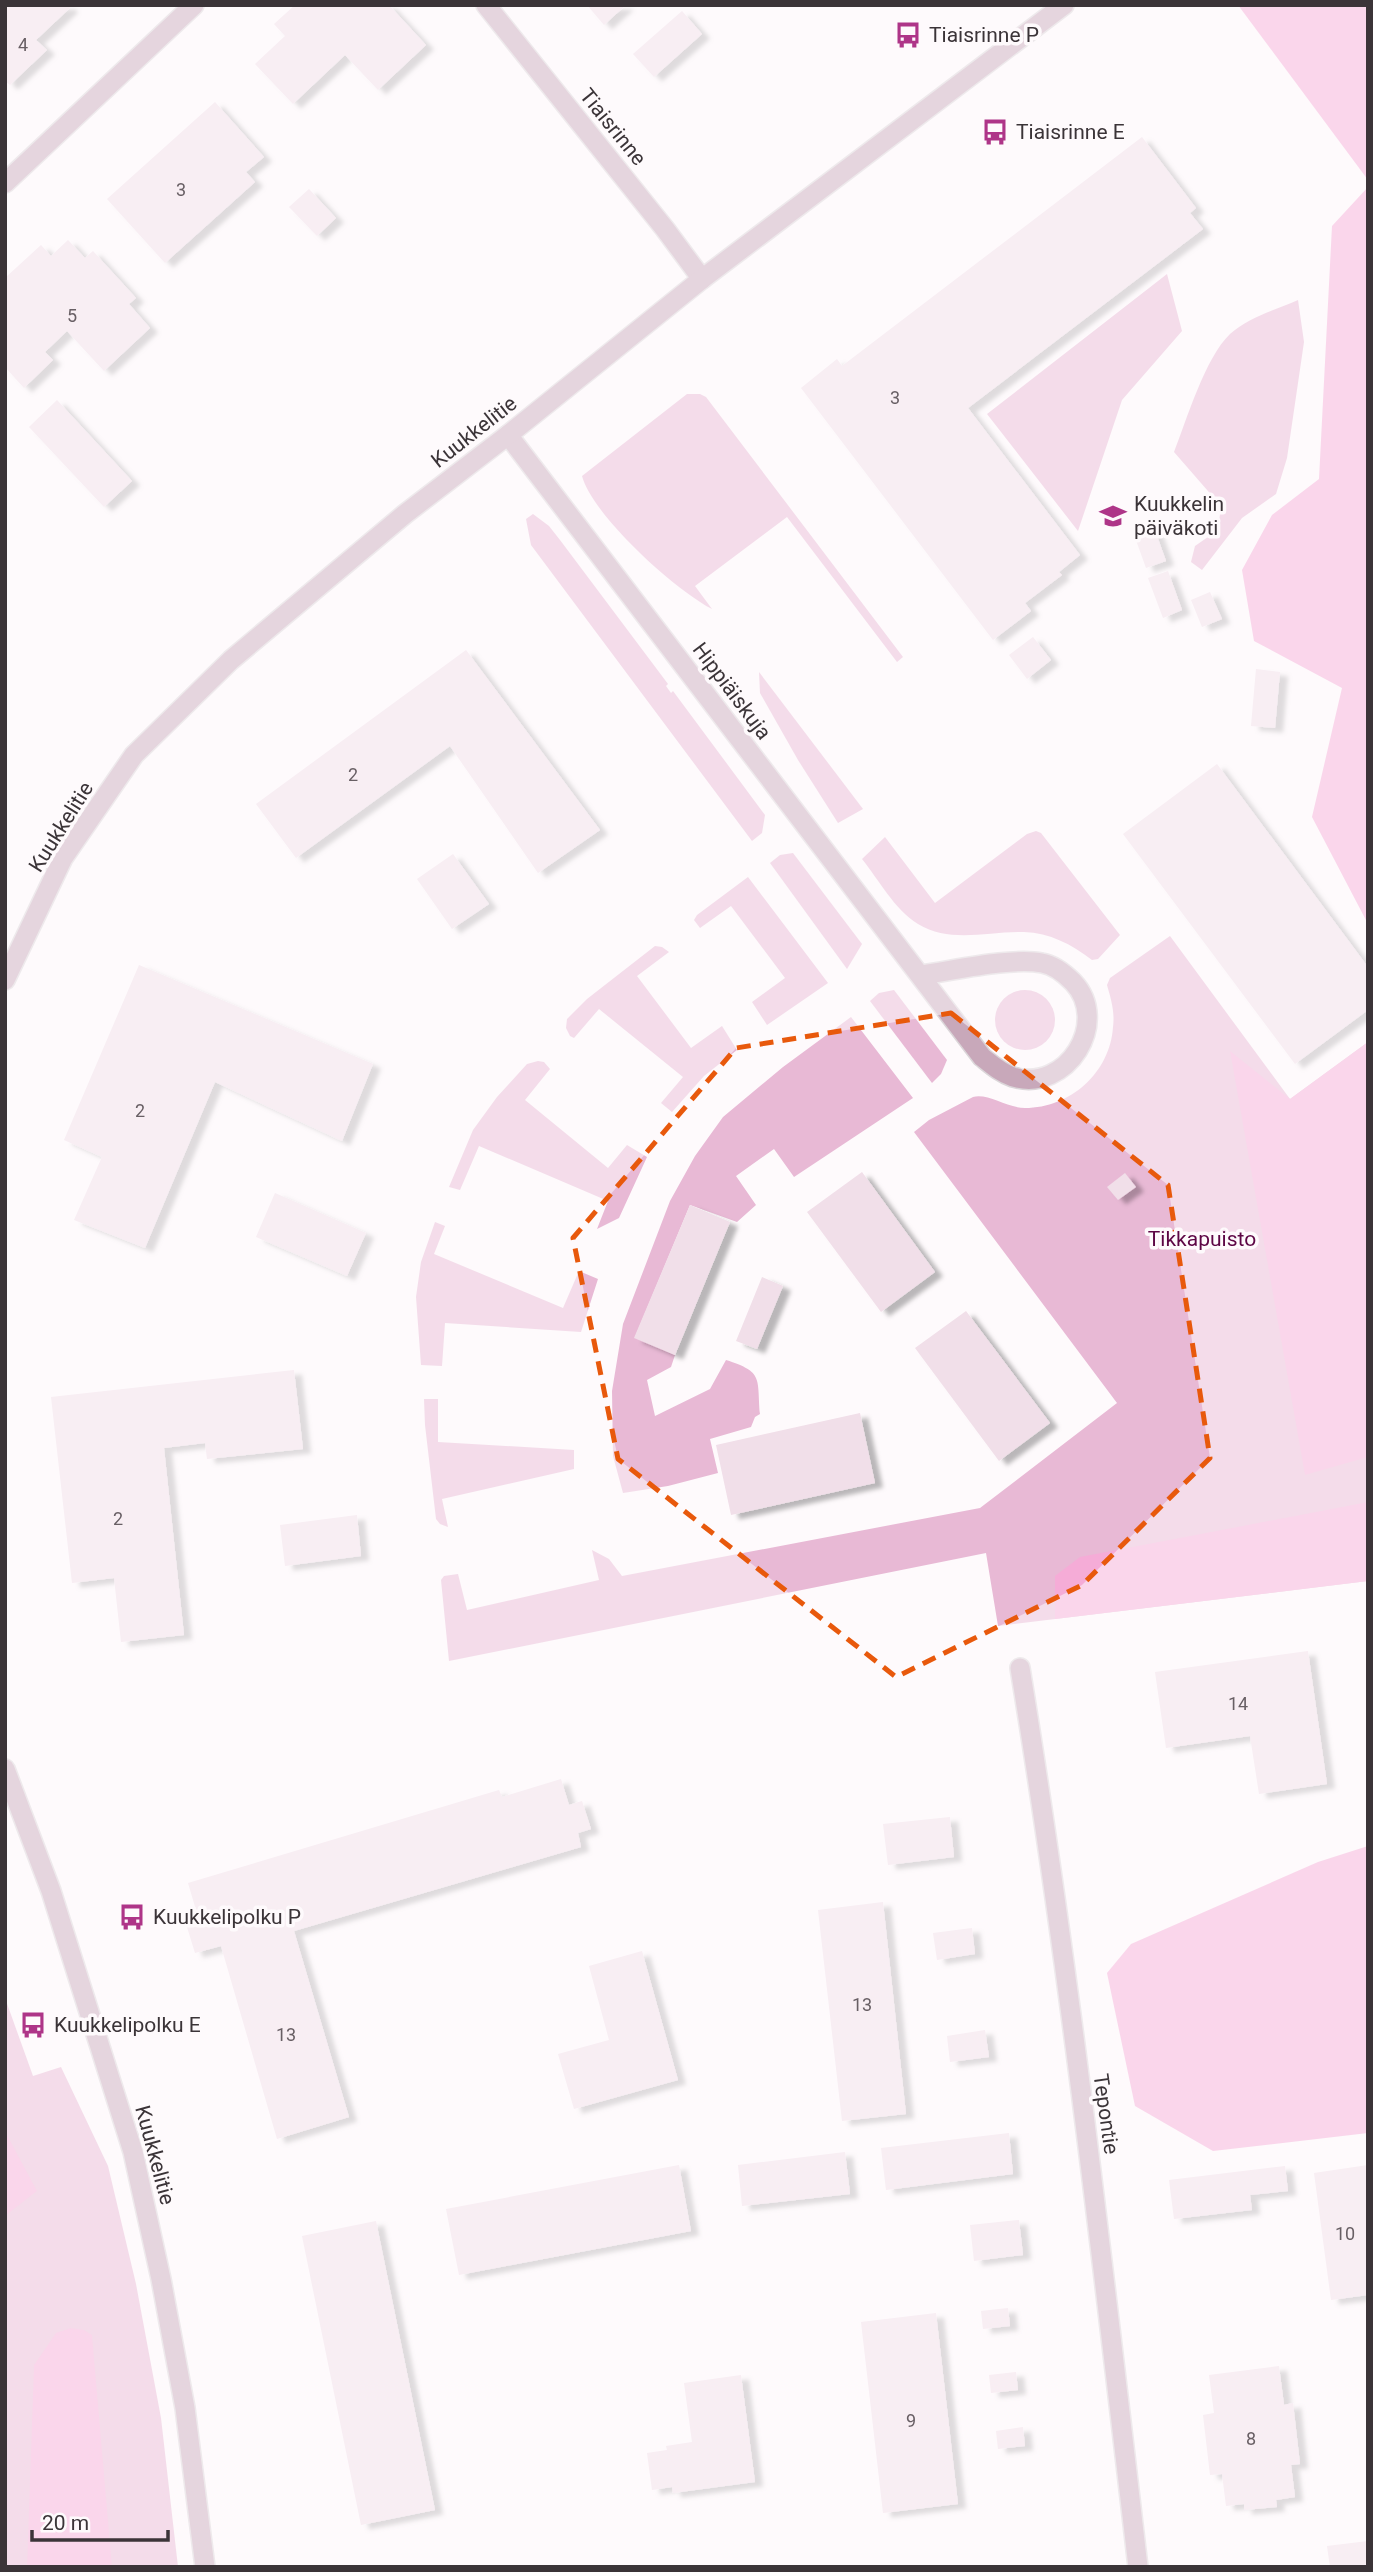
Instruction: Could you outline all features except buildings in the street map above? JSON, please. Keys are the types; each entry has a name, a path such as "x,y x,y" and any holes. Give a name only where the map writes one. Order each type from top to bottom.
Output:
{"street":[{"path":"5,183 194,5"},
{"name":"Tiaisrinne","path":"486,5 702,279"},
{"name":"Kuukkelitie","path":"5,981 63,858 134,755 231,660 405,514 702,279 1063,5"},
{"name":"Hippiäiskuja","path":"508,435 982,1057 997,1070 1015,1077 1035,1078 1054,1073 1071,1061 1082,1045 1087,1026 1086,1006 1078,988 1064,972 1044,963 1023,961 920,975"},
{"name":"Tepontie","path":"1020,1668 1039,1781 1093,2189 1138,2567"},
{"name":"Kuukkelitie","path":"5,1769 51,1891 133,2152 161,2279 185,2408 205,2567"}],"highlighted area":[{"path":"951,1013 1168,1185 1210,1458 1082,1585 896,1677 618,1459 573,1238 736,1048"}],"green space":[{"path":"1167,274 1182,331 1122,400 1078,531 987,414"},
{"path":"1298,300 1304,342 1287,458 1276,494 1242,518 1202,570 1191,562 1195,546 1218,530 1221,506 1174,452 1198,390 1221,345 1245,323"},
{"path":"687,394 706,397 903,657 897,662 787,517 695,586 712,609 658,569 618,531 602,511 582,476"},
{"path":"533,514 549,526 560,540 668,684 666,686 671,693 673,691 765,815 762,833 752,841 531,545 526,519"},
{"path":"759,672 863,809 838,823 760,693"},
{"path":"1036,831 1041,833 1120,935 1098,959 1092,960 1060,940 1034,933 957,935 931,930 909,918 887,894 862,859 885,837 935,903 1027,834"},
{"path":"793,853 862,944 847,969 770,863 780,855"},
{"path":"748,877 828,983 767,1025 752,1002 785,978 731,906 700,928 694,920"},
{"name":"Tikkapuisto","path":"1170,936 1290,1099 1368,1042 1368,1581 998,1626 986,1553 449,1661 441,1580 444,1576 458,1574 467,1610 599,1580 592,1550 609,1559 622,1576 980,1508 1117,1403 914,1132 929,1120 973,1097 985,1097 1025,1108 1057,1102 1085,1085 1096,1073 1110,1044 1113,1016 1107,985 1110,978"},
{"path":"655,946 669,952 637,976 691,1048 722,1026 737,1050 704,1076 672,1112 661,1103 683,1077 599,1009 574,1038 566,1028 567,1019 587,999"},
{"path":"894,990 947,1060 941,1074 932,1083 870,1001 879,993"},
{"path":"1025,990 1042,995 1050,1003 1055,1020 1050,1037 1042,1045 1025,1050 1008,1045 1000,1037 995,1020 1000,1003 1008,995"},
{"path":"851,1017 913,1098 794,1177 774,1149 736,1176 756,1205 737,1222 690,1205 635,1337 675,1355 671,1367 647,1380 655,1416 710,1389 726,1360 753,1373 758,1384 760,1414 755,1417 751,1427 710,1439 718,1473 668,1486 623,1493 613,1456 612,1391 623,1324 670,1201 695,1156 723,1117 783,1067"},
{"path":"544,1062 550,1069 525,1100 608,1168 627,1145 647,1157 619,1218 597,1229 608,1201 479,1146 460,1190 449,1187 473,1130 497,1097 527,1064"},
{"path":"435,1222 445,1226 434,1254 563,1308 579,1271 598,1279 581,1332 445,1323 442,1366 421,1365 416,1297 421,1262"},
{"path":"424,1399 438,1399 438,1442 574,1450 574,1469 442,1499 448,1527 440,1524 436,1519"},
{"path":"5,1998 33,2076 61,2067 108,2166 136,2284 161,2418 178,2567 5,2567"}],"shaded area":[{"path":"1238,5 1368,5 1368,180"},
{"path":"1368,187 1368,924 1312,817 1342,688 1254,641 1242,570 1272,515 1319,479 1332,226"},
{"path":"1368,1042 1368,1457 1305,1475 1230,1051 1290,1099"},
{"path":"1368,1502 1368,1581 1055,1619 1055,1576 1080,1557"},
{"path":"1368,1846 1368,2133 1213,2151 1135,2106 1107,1973 1131,1944 1318,1862"},
{"path":"5,2131 37,2191 5,2216"},
{"path":"71,2328 84,2330 92,2335 112,2567 27,2567 34,2365 56,2333"}],"place":[{"name":"Tiaisrinne P","path":"908,35"},
{"name":"Tiaisrinne E","path":"995,132"},
{"name":"Kuukkelin päiväkoti","path":"1113,516"},
{"name":"Kuukkelipolku P","path":"132,1917"},
{"name":"Kuukkelipolku E","path":"33,2025"}]}
